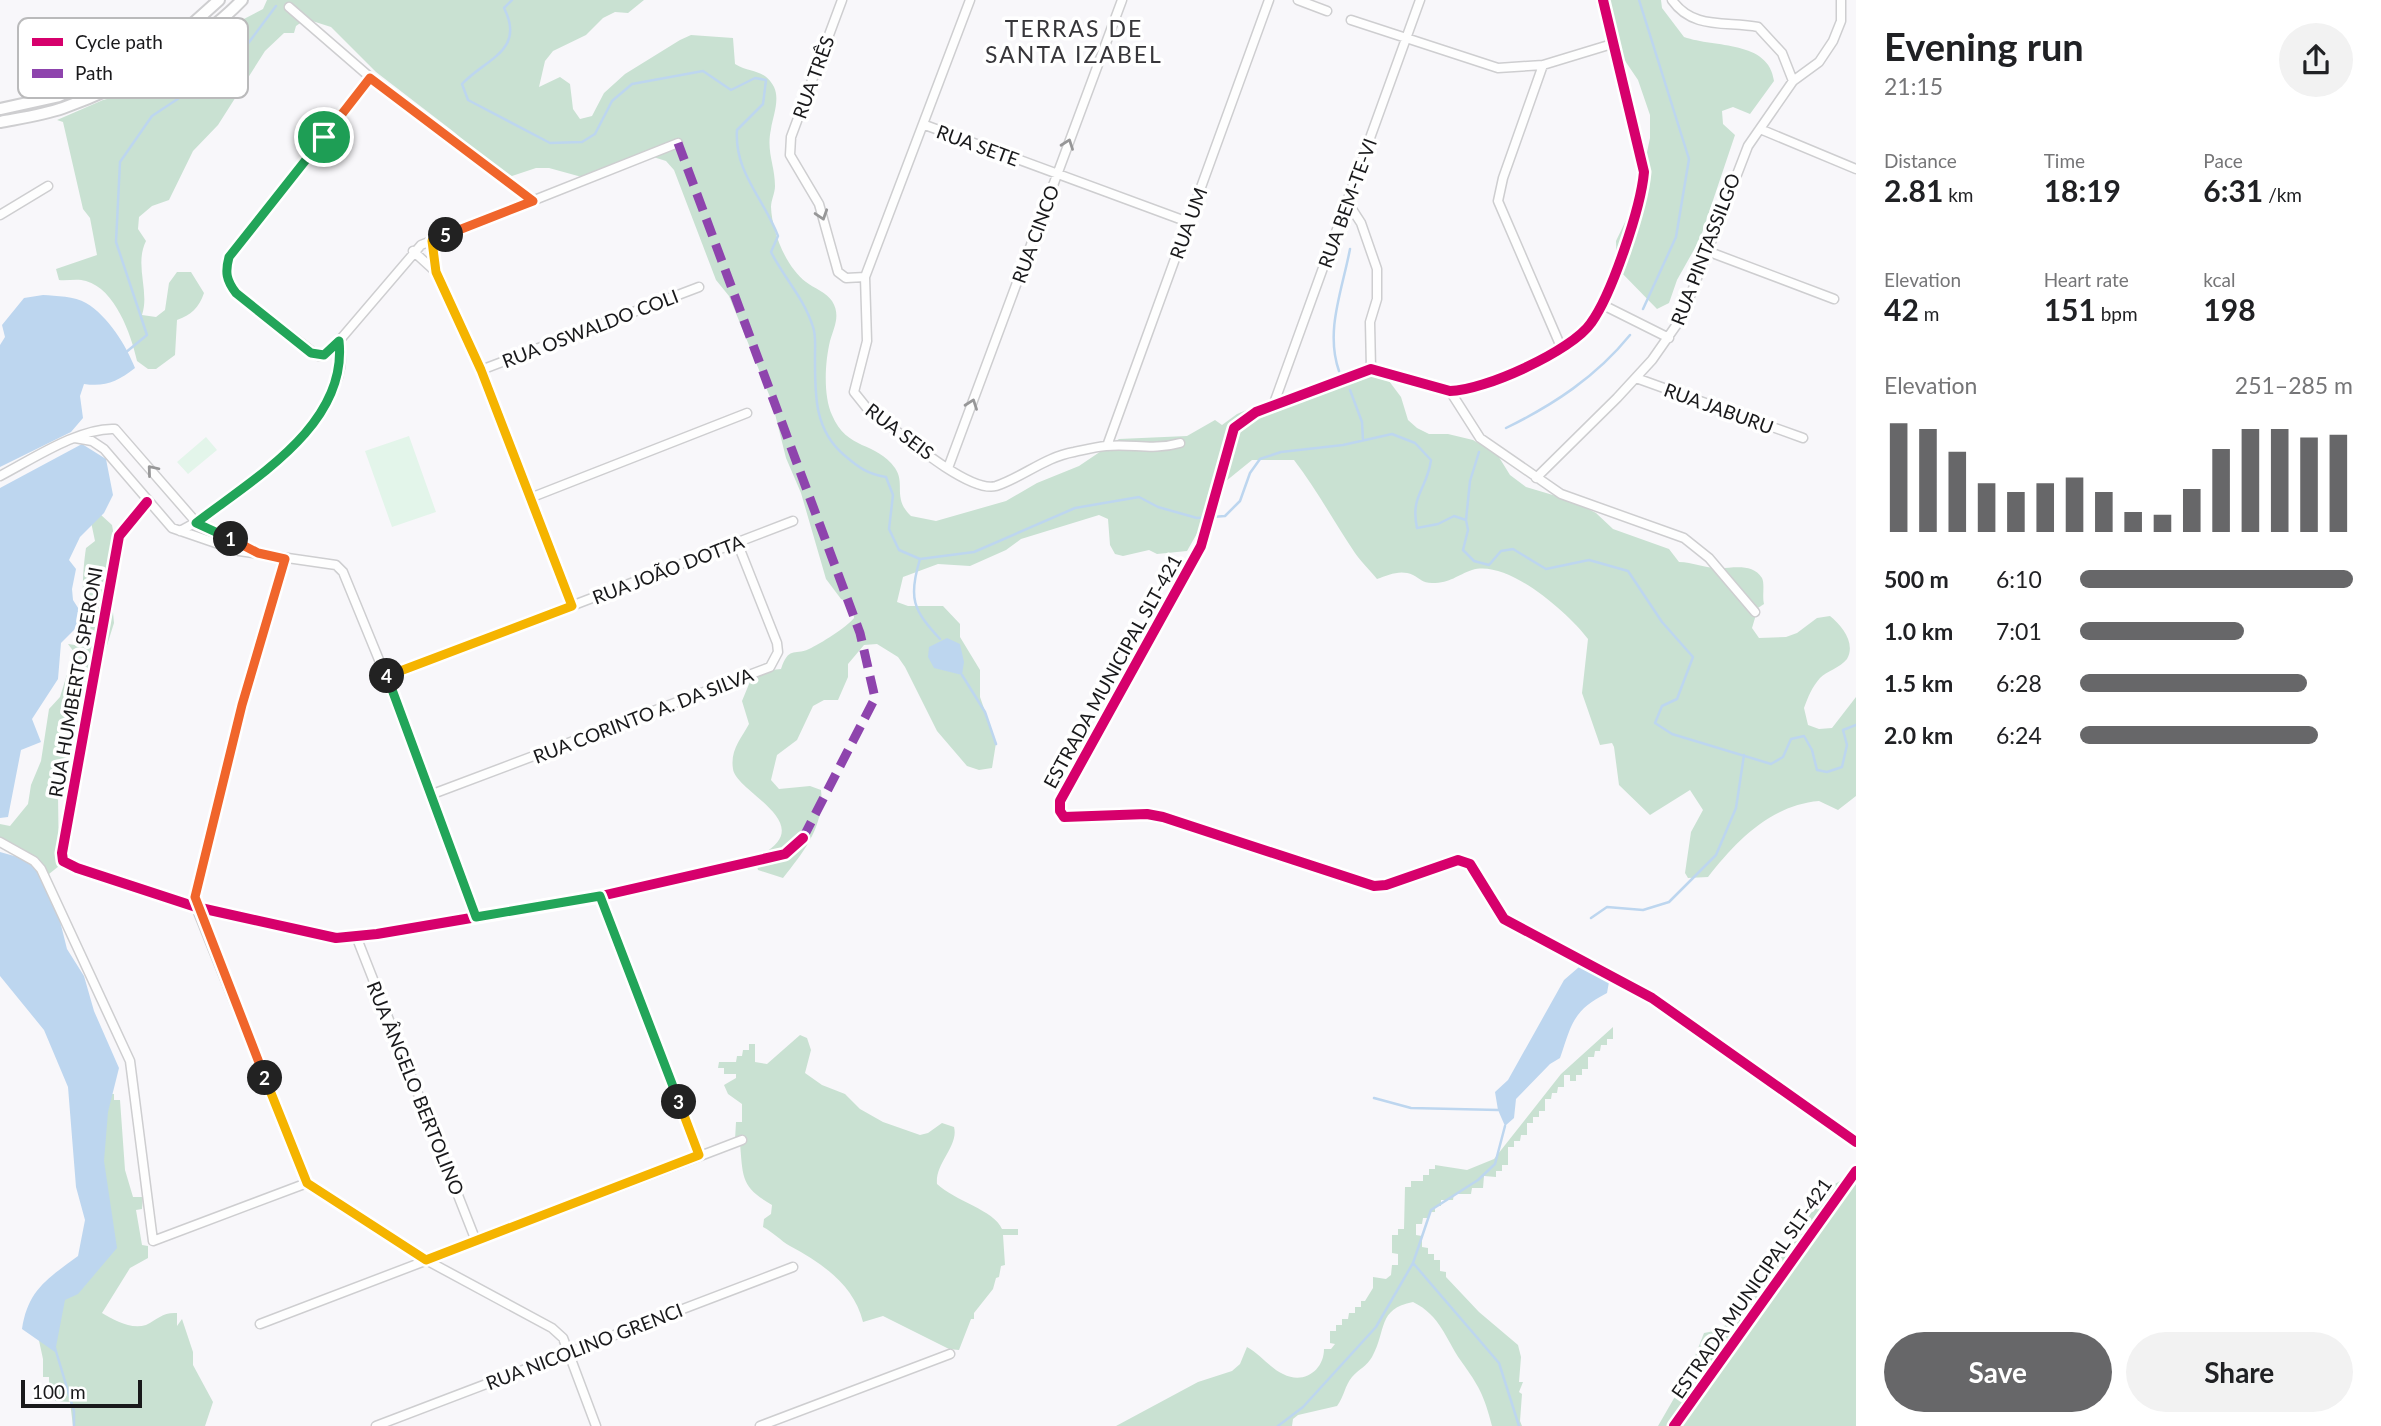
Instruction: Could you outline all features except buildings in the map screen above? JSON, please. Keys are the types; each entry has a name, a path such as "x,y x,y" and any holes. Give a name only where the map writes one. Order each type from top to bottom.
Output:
{"main road":[{"path":"199,18 219,0"},
{"path":"225,18 243,0"},
{"path":"0,109 50,98"},
{"path":"0,122 61,109 87,98"}],"street":[{"name":"RUA TRÊS","path":"842,0 791,137 790,155 819,204 838,272 846,278 865,277"},
{"name":"RUA SEIS","path":"970,0 925,125 865,277 867,341 854,392 866,407 973,484 994,486 1053,458 1107,446 1159,449 1180,443"},
{"name":"RUA CINCO","path":"948,468 1122,0"},
{"name":"RUA UM","path":"1107,446 1269,0"},
{"path":"1298,0 1328,11"},
{"name":"RUA BEM-TE-VI","path":"1273,406 1420,0"},
{"path":"1273,406 1371,369 1450,391 1463,391 1485,385 1561,347 1591,324 1642,194 1644,172 1603,0"},
{"path":"1672,0 1680,12 1705,23 1758,27 1782,52 1793,81"},
{"name":"RUA PINTASSILGO","path":"1536,478 1636,378 1669,338 1682,317 1738,165 1793,81 1819,62 1833,41 1841,21 1841,0"},
{"path":"289,8 370,78 533,201"},
{"path":"1351,20 1490,67 1510,69 1543,65 1612,44"},
{"path":"1543,65 1503,178 1498,201 1561,347"},
{"path":"370,78 229,257 225,270 228,283 236,293 311,353 324,355 339,341 414,251 432,241 678,143"},
{"name":"RUA SETE","path":"925,125 1188,222"},
{"path":"1760,129 1856,169"},
{"path":"0,215 48,186"},
{"path":"1348,203 1361,223 1377,269 1377,299 1370,322 1371,369"},
{"path":"432,241 436,272 481,370 572,606"},
{"path":"414,251 436,272"},
{"path":"1707,251 1834,299"},
{"name":"RUA OSWALDO COLI","path":"481,370 699,287"},
{"path":"1601,304 1669,338"},
{"path":"180,531 196,523 263,472 309,429 327,402 340,370 339,341"},
{"name":"RUA JABURU","path":"1636,378 1803,438"},
{"path":"1450,391 1480,438 1561,494 1684,538 1709,558 1755,612"},
{"name":"ESTRADA MUNICIPAL SLT-421","path":"1273,406 1234,428 1201,546 1060,801 1060,811 1065,817 1147,814 1163,817 1374,886 1386,886 1458,860 1464,861 1469,864 1504,919 1652,999 1856,1142"},
{"path":"530,498 747,413"},
{"path":"0,476 75,438 103,428 120,431 196,523 258,553"},
{"path":"75,438 92,442 104,449 172,528 239,551 336,565 343,572 386,677 476,917"},
{"name":"RUA HUMBERTO SPERONI","path":"147,502 119,536 61,853 63,861 77,869 196,907"},
{"name":"RUA JOÃO DOTTA","path":"386,677 793,521"},
{"name":"RUA CORINTO A. DA SILVA","path":"430,795 770,667 778,652 776,643 737,542"},
{"path":"285,559 242,705 195,897 196,907 307,1183 426,1260 552,1328 563,1338 596,1426"},
{"path":"196,907 336,937 356,936 600,896 785,854 803,838"},
{"path":"0,842 34,861 41,869 130,1061 153,1241 307,1183"},
{"path":"600,896 699,1155"},
{"name":"RUA ÂNGELO BERTOLINO","path":"356,936 477,1241"},
{"path":"260,1324 741,1140"},
{"name":"ESTRADA MUNICIPAL SLT-421","path":"1675,1426 1856,1171"},
{"name":"RUA NICOLINO GRENCI","path":"376,1426 793,1267"},
{"path":"760,1426 950,1354"}],"green space":[{"path":"267,0 644,0 628,13 615,12 603,18 586,35 553,51 545,61 539,87 560,77 570,84 573,109 580,119 592,116 604,93 625,74 680,40 691,35 733,38 735,64 766,77 776,92 770,145 775,178 771,207 777,238 792,267 806,282 830,298 835,306 836,321 826,368 829,407 838,427 846,435 879,453 895,468 902,503 911,516 936,521 1006,501 1037,483 1079,466 1119,439 1187,436 1215,420 1222,425 1237,414 1277,397 1319,386 1333,378 1361,369 1386,377 1401,397 1408,420 1417,428 1429,434 1448,434 1473,440 1497,454 1510,475 1526,487 1573,501 1596,513 1613,529 1669,549 1679,562 1712,568 1741,567 1758,573 1763,581 1764,604 1758,608 1752,628 1759,638 1786,637 1797,633 1817,618 1830,616 1846,635 1849,653 1844,662 1817,681 1804,708 1808,725 1819,729 1832,728 1856,697 1856,796 1838,810 1819,801 1802,804 1770,817 1730,850 1708,877 1688,878 1685,873 1691,832 1703,810 1690,790 1650,815 1619,785 1614,747 1612,743 1600,745 1582,693 1588,639 1579,628 1536,591 1502,572 1472,570 1439,583 1426,582 1404,573 1377,579 1355,553 1294,460 1252,460 1215,490 1207,503 1207,516 1187,551 1157,554 1149,550 1123,556 1115,554 1110,545 1108,519 1099,515 1021,539 1006,550 970,566 938,564 903,577 897,602 908,606 943,606 960,624 960,637 980,670 980,697 996,743 992,768 979,770 967,766 937,731 898,657 877,644 864,645 848,664 848,677 838,700 824,700 813,706 797,740 777,755 771,780 779,789 810,786 821,790 820,815 811,837 783,878 758,870 755,858 774,846 782,834 780,822 771,810 738,778 733,769 735,750 749,724 742,701 754,672 781,669 789,654 809,649 833,635 854,618 853,605 841,599 826,579 801,493 786,458 772,402 729,296 716,280 674,170 666,161 647,155 589,179 549,168 536,168 512,176 499,173 454,132 376,72 331,27 306,19 296,26 294,33 284,33 265,51 248,78 248,18 246,18 263,9"},
{"path":"1605,0 1661,0 1662,8 1684,37 1752,52 1762,58 1770,68 1774,81 1750,114 1733,107 1722,111 1723,124 1735,135 1700,239 1677,280 1669,303 1657,309 1617,268 1616,241 1638,195 1650,138 1650,115 1638,80 1617,49"},
{"path":"235,98 218,125 193,151 169,200 152,206 139,217 138,229 146,241 141,259 144,297 142,315 156,317 165,310 169,283 177,272 191,272 204,293 194,310 177,320 175,355 156,369 148,369 137,361 126,326 105,293 86,281 59,280 56,269 97,255 90,218 83,209 63,122 57,120 103,100"},
{"path":"409,436 436,512 392,527 365,451"},
{"path":"206,437 217,450 188,474 177,462"},
{"path":"100,514 112,525 116,547 112,602 114,623 103,658 82,692 73,742 58,795 59,866 49,874 31,878 15,851 0,847 0,824 10,826 28,804 31,785 41,761 49,709 60,697 74,652 68,644 89,647 91,641 85,620 84,570 86,548 95,541 91,522"},
{"path":"1613,1027 1613,1039 1607,1039 1607,1045 1601,1045 1600,1051 1595,1051 1594,1057 1588,1057 1588,1069 1582,1069 1582,1075 1576,1075 1576,1081 1570,1081 1570,1075 1564,1075 1564,1087 1558,1087 1557,1093 1552,1093 1551,1099 1545,1099 1545,1111 1539,1111 1539,1117 1533,1117 1533,1123 1527,1123 1527,1135 1521,1135 1520,1141 1514,1141 1514,1147 1508,1147 1508,1165 1502,1165 1502,1171 1496,1171 1496,1177 1484,1176 1483,1188 1472,1188 1471,1194 1454,1194 1453,1200 1441,1200 1441,1206 1435,1206 1435,1212 1429,1212 1429,1218 1423,1218 1422,1224 1416,1224 1416,1235 1422,1236 1422,1247 1428,1248 1428,1254 1434,1254 1434,1260 1440,1260 1440,1271 1446,1272 1446,1277 1479,1312 1518,1345 1521,1357 1519,1382 1523,1382 1519,1392 1522,1394 1522,1426 1492,1426 1480,1391 1442,1328 1430,1314 1413,1302 1402,1305 1388,1315 1372,1357 1350,1380 1337,1406 1298,1415 1293,1419 1292,1426 1116,1426 1198,1382 1232,1371 1240,1364 1247,1347 1283,1374 1298,1378 1311,1374 1321,1363 1324,1349 1331,1349 1335,1344 1330,1343 1330,1331 1336,1331 1336,1325 1342,1325 1342,1319 1348,1319 1349,1313 1355,1313 1355,1307 1361,1307 1361,1301 1365,1301 1373,1288 1373,1277 1386,1279 1391,1275 1392,1265 1398,1265 1398,1254 1392,1253 1392,1235 1398,1235 1398,1229 1404,1229 1405,1187 1411,1187 1411,1181 1423,1181 1423,1175 1429,1175 1429,1169 1435,1169 1435,1165 1467,1170 1494,1159 1561,1074"},
{"path":"800,1035 807,1038 811,1050 805,1073 822,1085 845,1094 860,1109 883,1122 920,1135 942,1123 954,1127 953,1141 937,1176 937,1184 991,1216 1002,1229 1018,1229 1018,1235 1003,1235 1005,1265 1001,1266 993,1289 974,1313 974,1319 971,1319 959,1350 949,1349 883,1316 863,1322 852,1297 835,1276 763,1227 764,1219 771,1214 772,1205 754,1193 745,1180 740,1143 735,1140 736,1122 742,1122 742,1104 728,1094 724,1085 736,1078 736,1074 724,1074 724,1068 718,1068 719,1062 736,1062 737,1056 742,1056 743,1050 749,1050 749,1044 755,1044 755,1062 767,1064"},
{"path":"102,1094 114,1094 114,1100 120,1100 125,1170 133,1197 143,1197 142,1209 136,1210 142,1245 148,1246 148,1258 130,1268 102,1313 123,1324 140,1326 164,1315 177,1313 177,1326 182,1319 193,1352 193,1365 213,1402 205,1426 73,1426 70,1402 55,1401 55,1395 49,1395 49,1377 43,1377 43,1359 38,1336 81,1276"},
{"path":"1856,1171 1856,1426 1658,1426 1688,1374 1704,1333 1719,1330 1727,1324 1753,1284 1774,1266 1827,1189"}],"water":[{"path":"43,295 76,299 102,315 127,350 135,368 111,382 84,384 80,396 83,418 71,432 0,467 0,345 5,337 2,325 24,298"},
{"path":"82,444 106,459 113,495 104,513 80,537 69,560 76,569 72,589 73,600 80,611 79,625 61,643 58,679 32,719 41,742 21,750 8,817 0,818 0,488"},
{"path":"947,638 960,644 964,662 962,675 934,668 928,657 929,647"},
{"path":"0,852 32,861 56,905 67,949 84,976 94,1011 119,1068 108,1112 104,1161 117,1248 78,1294 65,1300 55,1352 22,1329 34,1295 78,1256 85,1220 76,1187 68,1087 44,1030 0,976"},
{"path":"1579,967 1609,982 1607,993 1580,1013 1571,1027 1560,1058 1550,1064 1516,1099 1514,1118 1505,1126 1498,1110 1495,1092 1508,1080 1564,980"}],"waterway":[{"path":"512,0 504,8 510,34 506,44 500,53 462,84 468,100 550,143 582,142 595,134 612,101 632,84 703,71 731,90 755,78 766,80 763,104 737,130 740,159 778,236 771,252 804,307 815,333 815,382 821,421 834,445 844,455 863,469 886,477 893,495 889,529 899,550 920,559 974,552 1075,508 1139,497 1158,507 1197,518 1205,517"},
{"path":"1639,0 1689,159 1676,237 1643,309"},
{"path":"248,44 276,6"},
{"path":"125,353 147,335 116,242 120,162 152,116 179,98"},
{"path":"1339,371 1335,356 1334,326 1350,249"},
{"path":"1506,428 1573,389 1603,364 1630,335"},
{"path":"1350,390 1362,422 1363,440"},
{"path":"1212,517 1225,516 1240,501 1250,473 1260,459 1281,452 1343,445 1392,434 1415,443 1431,460 1417,500 1417,528 1438,524 1454,516 1466,520 1468,530 1463,550 1474,561 1489,565 1501,551 1513,549 1546,569 1589,560 1628,571 1662,622 1693,657 1677,699 1662,706 1655,723 1672,734 1771,764 1783,757 1791,739 1804,736 1812,750 1817,770 1827,772 1842,767 1847,745 1843,730 1856,725"},
{"path":"1466,520 1470,481 1479,452"},
{"path":"920,559 914,584 915,603 924,620 940,639"},
{"path":"962,675 985,712 996,744"},
{"path":"1591,918 1607,907 1643,910 1669,902 1716,855 1736,808 1744,755"},
{"path":"1374,1098 1411,1108 1498,1110"},
{"path":"1278,1426 1303,1407 1376,1327 1413,1263 1431,1210 1478,1180 1495,1164 1505,1126"},
{"path":"1413,1263 1499,1363 1519,1426"},
{"path":"55,1348 74,1411 74,1426"}],"marked path":[{"path":"678,143 860,633 875,698 803,838"}],"cycle path":[{"path":"1603,0 1644,172 1624,250 1608,292 1591,323 1581,334 1547,357 1483,384 1450,391 1371,369 1256,412 1234,428 1201,546 1060,801 1060,811 1064,817 1147,814 1163,817 1374,886 1386,885 1458,860 1470,864 1504,919 1652,998 1856,1142"},
{"path":"147,502 119,536 62,853 63,861 196,907 336,938 377,934 601,896 785,854 803,838"},
{"path":"1674,1426 1856,1171"}],"district":[{"name":"TERRAS DE SANTA IZABEL","path":"1074,41"}],"route":[{"path":"370,78 533,201 432,241 436,272 481,370 572,606 386,677 476,917 600,896 699,1155 426,1260 307,1183 196,907 195,897 242,705 285,559 258,553 196,523 263,472 309,429 327,402 340,370 341,360 339,341 324,355 311,353 236,293 228,283 225,270 229,257 324,137 370,78"}]}
